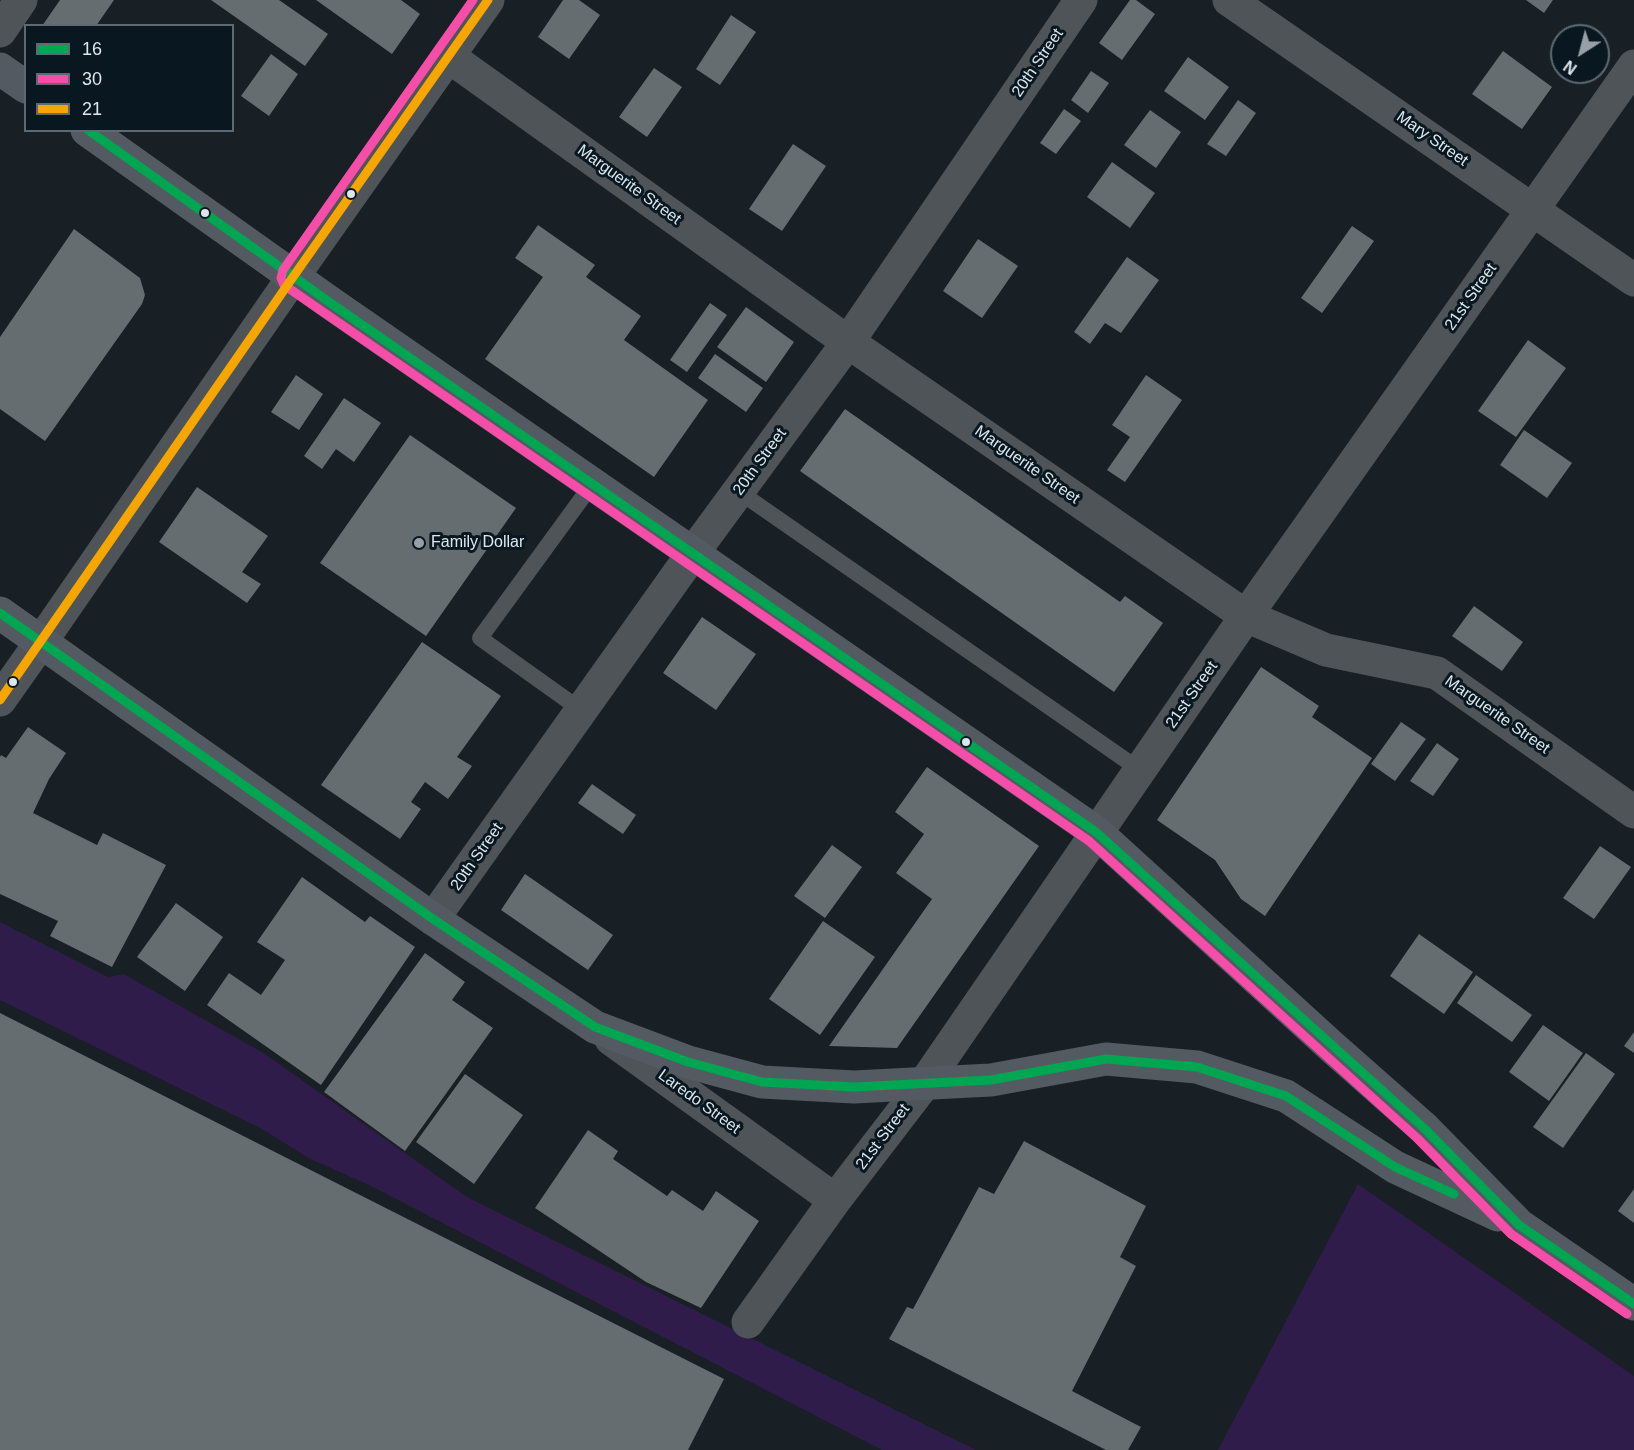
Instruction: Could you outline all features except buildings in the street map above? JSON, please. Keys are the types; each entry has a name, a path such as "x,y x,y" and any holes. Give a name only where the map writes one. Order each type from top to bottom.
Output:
{"main road":[{"path":"0,69 24,86"},
{"path":"90,132 293,277 1096,832 1425,1129 1519,1224"},
{"name":"Laredo Street","path":"0,613 433,919 595,1027"},
{"path":"595,1027 688,1062 762,1082 854,1087 991,1080 1106,1059 1197,1066 1286,1096 1395,1167 1519,1224 1634,1304"}],"street":[{"path":"0,31 21,0"},
{"path":"0,700 488,0"},
{"name":"20th Street","path":"433,919 693,553 848,342 1081,0"},
{"name":"Mary Street","path":"1230,0 1634,280"},
{"name":"Marguerite Street","path":"448,56 848,342 1246,616 1326,650 1437,673 1634,812"},
{"name":"21st Street","path":"748,1322 835,1200 924,1084 1246,616 1634,66"},
{"name":"Laredo Street","path":"595,1027 835,1200"}],"lane":[{"path":"581,710 480,638 593,483"},
{"path":"738,491 1140,770"}],"shaded area":[{"path":"0,922 108,977 124,974 265,1054 467,1197 976,1450 882,1450 369,1185 308,1158 264,1130 0,1000"},
{"path":"1358,1184 1634,1376 1634,1450 1218,1450"}],"transit line":[{"name":"30","path":"473,0 283,270 281,278 284,285 1089,841 1417,1138 1511,1234 1627,1314"},
{"name":"21","path":"0,700 488,0"},
{"name":"16","path":"91,132 332,304 1096,832 1425,1129 1519,1225 1634,1304"},
{"name":"16","path":"0,613 433,919 595,1027 688,1062 762,1082 854,1087 991,1080 1106,1059 1197,1067 1286,1096 1395,1167 1454,1194"}],"place":[{"name":"Family Dollar","path":"419,543"}]}
